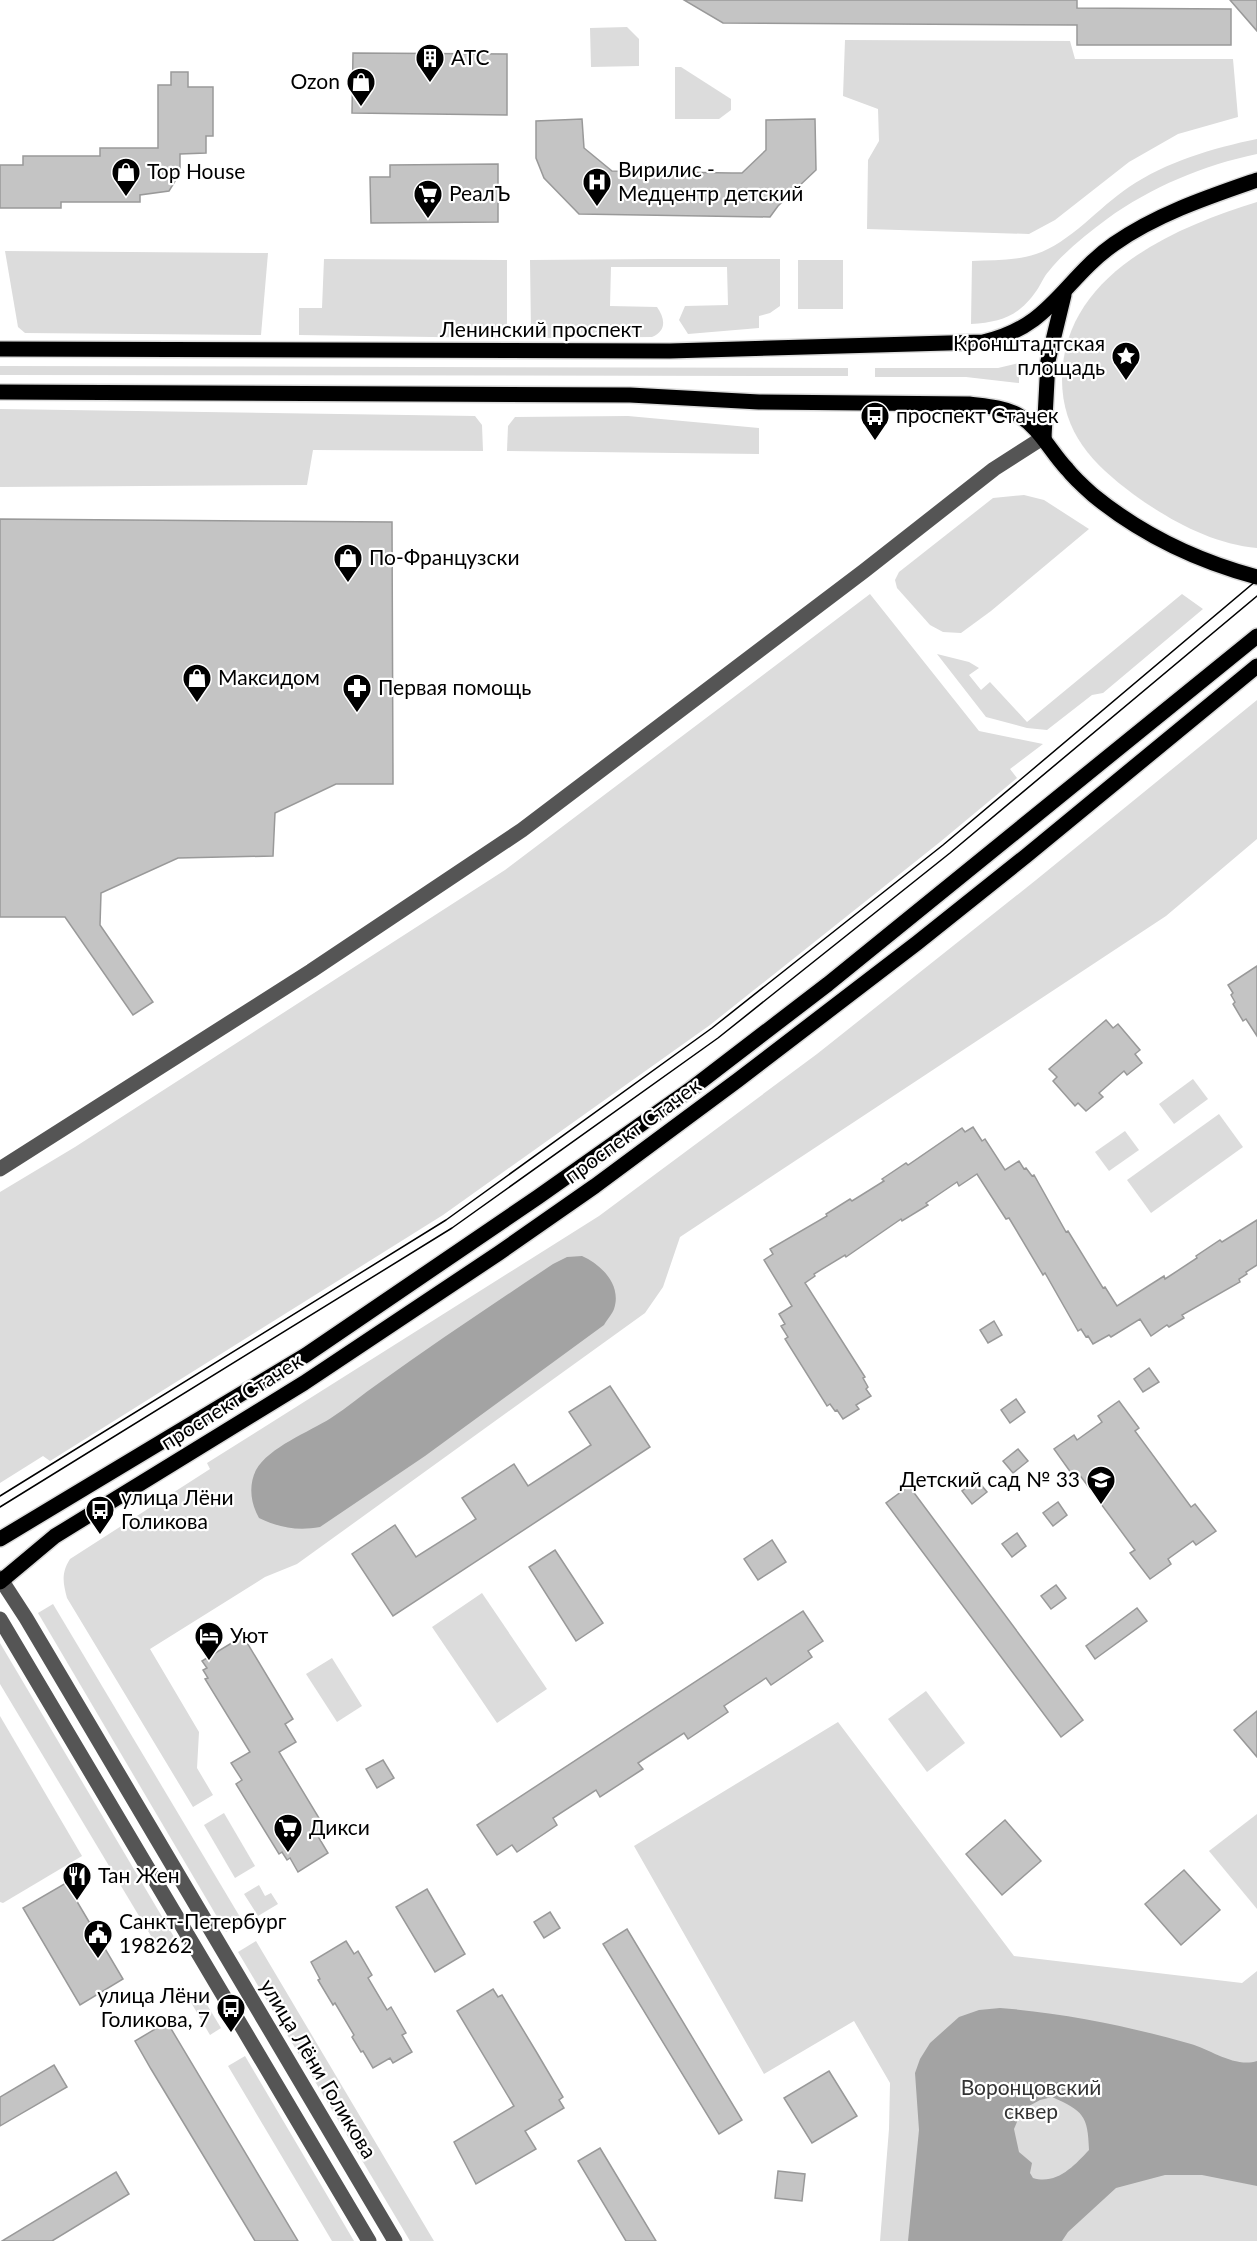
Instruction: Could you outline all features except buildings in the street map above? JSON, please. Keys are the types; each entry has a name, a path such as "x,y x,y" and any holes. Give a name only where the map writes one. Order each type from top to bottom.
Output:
{"main road":[{"path":"1044,437 1048,361 1065,290 1114,244 1165,215 1212,195 1257,180"},
{"name":"Ленинский проспект","path":"0,349 670,351 984,342 1004,337 1031,322 1050,307 1065,290"},
{"path":"0,392 619,395 759,402 991,406 1017,414 1044,437 1067,470 1092,494 1134,526 1187,554 1257,577"},
{"name":"проспект Стачек","path":"0,1539 118,1470 324,1343 682,1096 828,984 1257,636"},
{"name":"проспект Стачек","path":"1,1580 55,1536 304,1383 500,1253 604,1179 917,943 1257,666"}],"street":[{"path":"0,1169 302,978 522,830 864,571 994,469 1044,437"},
{"name":"улица Лёни Голикова","path":"1,1580 395,2241"},
{"name":"улица Лёни Голикова","path":"0,1619 369,2241"}],"green space":[{"path":"627,27 639,39 639,66 591,67 590,28"},
{"path":"845,40 1070,41 1075,59 1233,59 1238,117 1178,134 1129,162 1055,220 1029,234 867,229 868,160 879,141 878,109 843,96"},
{"path":"675,67 681,67 731,99 731,110 719,119 675,119"},
{"path":"1257,139 1257,154 1198,171 1160,187 1124,207 1076,243 1047,273 1030,299 1016,312 992,322 971,324 972,261 1021,258 1049,249 1061,242 1129,187 1158,170 1190,157"},
{"path":"1257,202 1257,548 1224,542 1192,529 1161,513 1118,483 1093,459 1074,431 1067,416 1062,379 1067,343 1081,311 1102,284 1128,261 1159,242 1191,226"},
{"path":"5,251 268,253 261,335 25,333 18,327"},
{"path":"324,259 507,260 507,331 499,338 299,335 299,308 322,308"},
{"path":"780,259 780,306 770,313 759,316 759,328 688,334 679,320 685,306 728,305 727,267 611,267 610,306 657,307 662,315 663,324 657,334 652,337 539,338 531,332 530,260"},
{"path":"798,260 843,260 843,309 798,309"},
{"path":"1019,363 1019,383 966,377 875,377 875,368 998,368"},
{"path":"0,366 848,368 848,376 0,375"},
{"path":"0,409 475,416 482,425 483,451 313,450 307,485 0,487"},
{"path":"628,416 759,428 759,454 507,451 508,426 515,417"},
{"path":"1024,495 1044,500 1089,529 991,611 961,633 943,632 930,625 897,588 895,580 899,572 993,498"},
{"path":"870,594 979,731 1043,744 1010,769 1017,778 710,1025 443,1215 50,1461 43,1456 0,1483 0,1192 75,1147 505,870"},
{"path":"1182,594 1203,609 1103,693 1092,695 1047,730 1027,728 986,717 937,654 969,662 979,668 969,675 981,690 990,682 1027,722"},
{"path":"1257,700 1257,839 1166,916 680,1237 663,1287 645,1313 297,1564 265,1577 150,1649 199,1732 197,1768 213,1795 193,1807 67,1598 64,1578 70,1559 210,1469 207,1463 599,1216 817,1054"},
{"path":"1193,1079 1208,1099 1174,1124 1159,1104"},
{"path":"1219,1114 1243,1147 1151,1213 1127,1180"},
{"path":"1125,1131 1139,1150 1109,1171 1095,1152"},
{"path":"482,1593 547,1689 497,1723 432,1627"},
{"path":"53,1604 243,1922 226,1932 38,1613"},
{"path":"0,1643 177,1942 160,1951 0,1684"},
{"path":"332,1658 362,1706 337,1722 306,1674"},
{"path":"926,1691 965,1743 927,1772 888,1719"},
{"path":"0,1716 82,1856 3,1903 0,1902"},
{"name":"Воронцовский сквер","path":"838,1722 1014,1956 1242,1983 1257,1971 1257,2241 880,2241 889,2129 890,2083 854,2021 764,2074 634,1846"},
{"path":"224,1813 255,1866 235,1878 204,1825"},
{"path":"1257,1814 1257,1909 1209,1851"},
{"path":"259,1885 265,1896 271,1893 278,1904 258,1916 244,1894"},
{"path":"256,1941 434,2241 410,2241 238,1952"},
{"path":"200,1993 221,2028 210,2035 189,1999"},
{"path":"245,2056 354,2241 332,2241 228,2066"}],"shaded area":[{"path":"582,1256 603,1270 613,1284 616,1300 614,1309 604,1325 425,1456 320,1527 289,1528 259,1518 252,1501 252,1482 256,1470 270,1454 337,1414 553,1264 567,1257"},
{"path":"1000,2008 1024,2010 1096,2021 1191,2044 1232,2060 1249,2063 1257,2061 1257,2186 1202,2175 1165,2175 1116,2188 1068,2232 1062,2241 908,2241 919,2130 915,2073 930,2043 959,2017 979,2010","holes":["1052,2097 1071,2106 1082,2116 1087,2129 1089,2150 1064,2173 1050,2179 1033,2178 1030,2173 1032,2163 1019,2152 1014,2129 1019,2117 1029,2106"]}],"tram line":[{"path":"0,1496 446,1220 712,1028 943,845 1257,580"},
{"path":"0,1507 452,1228 718,1038 950,853 1257,596"}],"place":[{"name":"АТС","path":"430,84"},
{"name":"Ozon","path":"361,108"},
{"name":"Top House","path":"126,198"},
{"name":"Вирилис - Медцентр детский","path":"597,208"},
{"name":"РеалЪ","path":"428,220"},
{"name":"Кронштадтская площадь","path":"1126,382"},
{"name":"проспект Стачек","path":"875,442"},
{"name":"По-Французски","path":"348,584"},
{"name":"Максидом","path":"197,704"},
{"name":"Первая помощь","path":"357,714"},
{"name":"Детский сад № 33","path":"1101,1506"},
{"name":"улица Лёни Голикова","path":"100,1536"},
{"name":"Уют","path":"209,1662"},
{"name":"Дикси","path":"288,1854"},
{"name":"Тан Жен","path":"77,1902"},
{"name":"Санкт-Петербург 198262","path":"98,1960"},
{"name":"улица Лёни Голикова, 7","path":"231,2034"}]}
